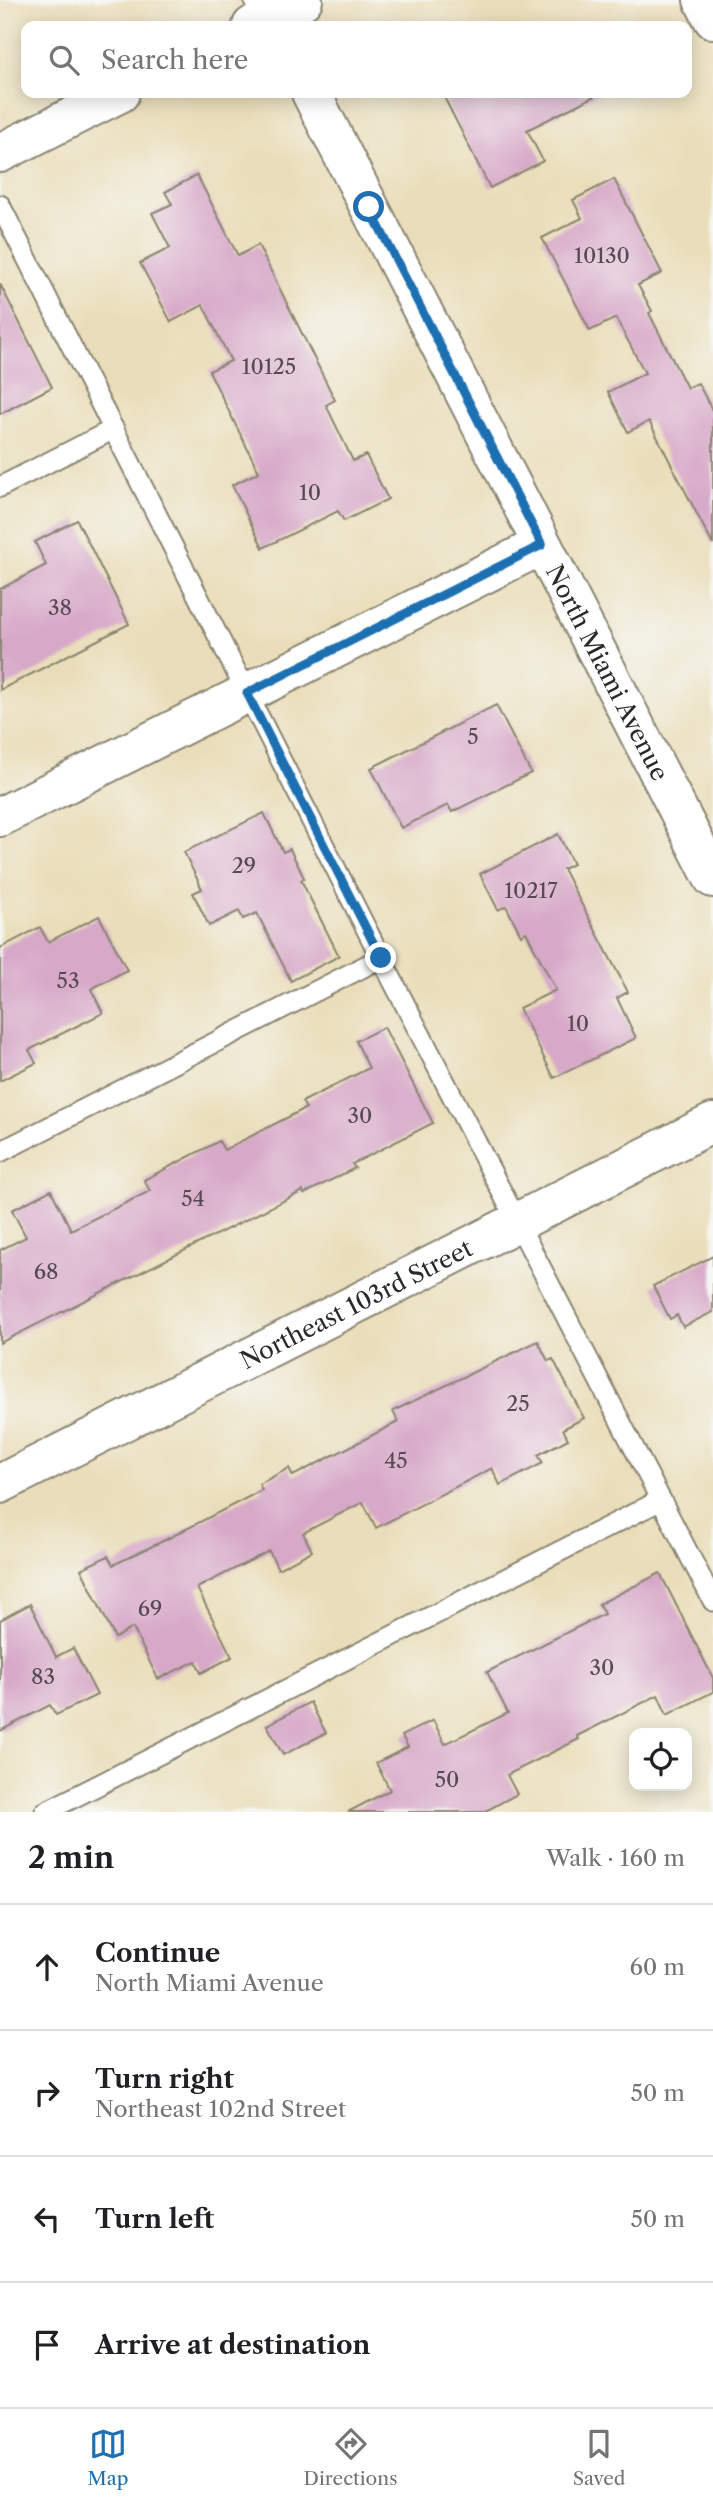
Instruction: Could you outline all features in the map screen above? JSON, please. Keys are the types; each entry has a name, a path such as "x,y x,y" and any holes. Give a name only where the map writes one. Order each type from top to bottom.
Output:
{"main road":[{"path":"0,153 110,98"},
{"name":"North Miami Avenue","path":"314,98 713,878"},
{"path":"0,817 542,545"},
{"name":"Northeast 103rd Street","path":"0,1484 713,1123"}],"lane":[{"path":"0,205 381,958 713,1601"},
{"path":"0,487 114,429"},
{"path":"0,1152 381,958"},
{"path":"45,1812 661,1500"}],"building":[{"path":"445,98 591,98 527,130 543,161 490,188"},
{"path":"197,175 238,256 258,245 335,400 326,405 353,461 366,455 388,499 344,521 338,511 263,548 232,485 259,472 209,371 231,361 203,305 171,322 140,263 170,248 152,213 172,204 165,192"},
{"path":"614,179 662,273 638,285 652,311 649,313 687,388 698,383 713,412 713,545 649,421 628,432 608,392 645,373 616,318 590,331 542,238 582,218 573,200"},
{"path":"0,284 52,387 0,414"},
{"path":"77,520 129,624 0,690 0,589 46,565 35,542"},
{"path":"496,705 531,773 452,812 448,805 401,828 371,768"},
{"path":"264,813 283,852 290,849 304,878 301,880 339,956 291,981 257,913 243,919 239,911 209,926 193,893 202,889 184,852"},
{"path":"558,834 573,864 563,869 628,992 617,998 636,1038 554,1078 519,1008 556,990 526,932 521,935 506,906 498,910 480,874"},
{"path":"99,916 127,970 91,989 103,1013 29,1050 36,1063 0,1081 0,948 40,927 48,942"},
{"path":"384,1027 433,1123 352,1164 355,1168 304,1194 303,1191 0,1343 0,1250 26,1237 12,1210 51,1190 71,1230 150,1191 144,1180 219,1141 224,1150 306,1108 302,1102 369,1068 356,1041"},
{"path":"713,1256 713,1312 683,1327 677,1315 670,1319 653,1286"},
{"path":"538,1341 548,1361 553,1359 584,1418 563,1429 568,1439 538,1455 543,1463 500,1485 492,1468 376,1528 363,1502 303,1533 312,1551 278,1569 269,1551 197,1588 232,1657 201,1673 196,1661 158,1679 133,1628 115,1638 81,1569 108,1556 113,1565 165,1540 262,1490 259,1484 289,1468 293,1476 398,1422 393,1411"},
{"path":"660,1573 713,1678 713,1692 667,1715 658,1695 577,1736 579,1739 507,1775 517,1794 484,1812 348,1812 390,1790 376,1763 408,1747 402,1736 433,1720 445,1744 508,1713 487,1672 604,1614 599,1604"},
{"path":"30,1604 56,1657 73,1648 97,1695 56,1715 50,1705 0,1731 0,1620"},
{"path":"310,1702 326,1733 283,1755 267,1725"}],"route":[{"path":"369,207 542,545 247,693 381,958"}]}
